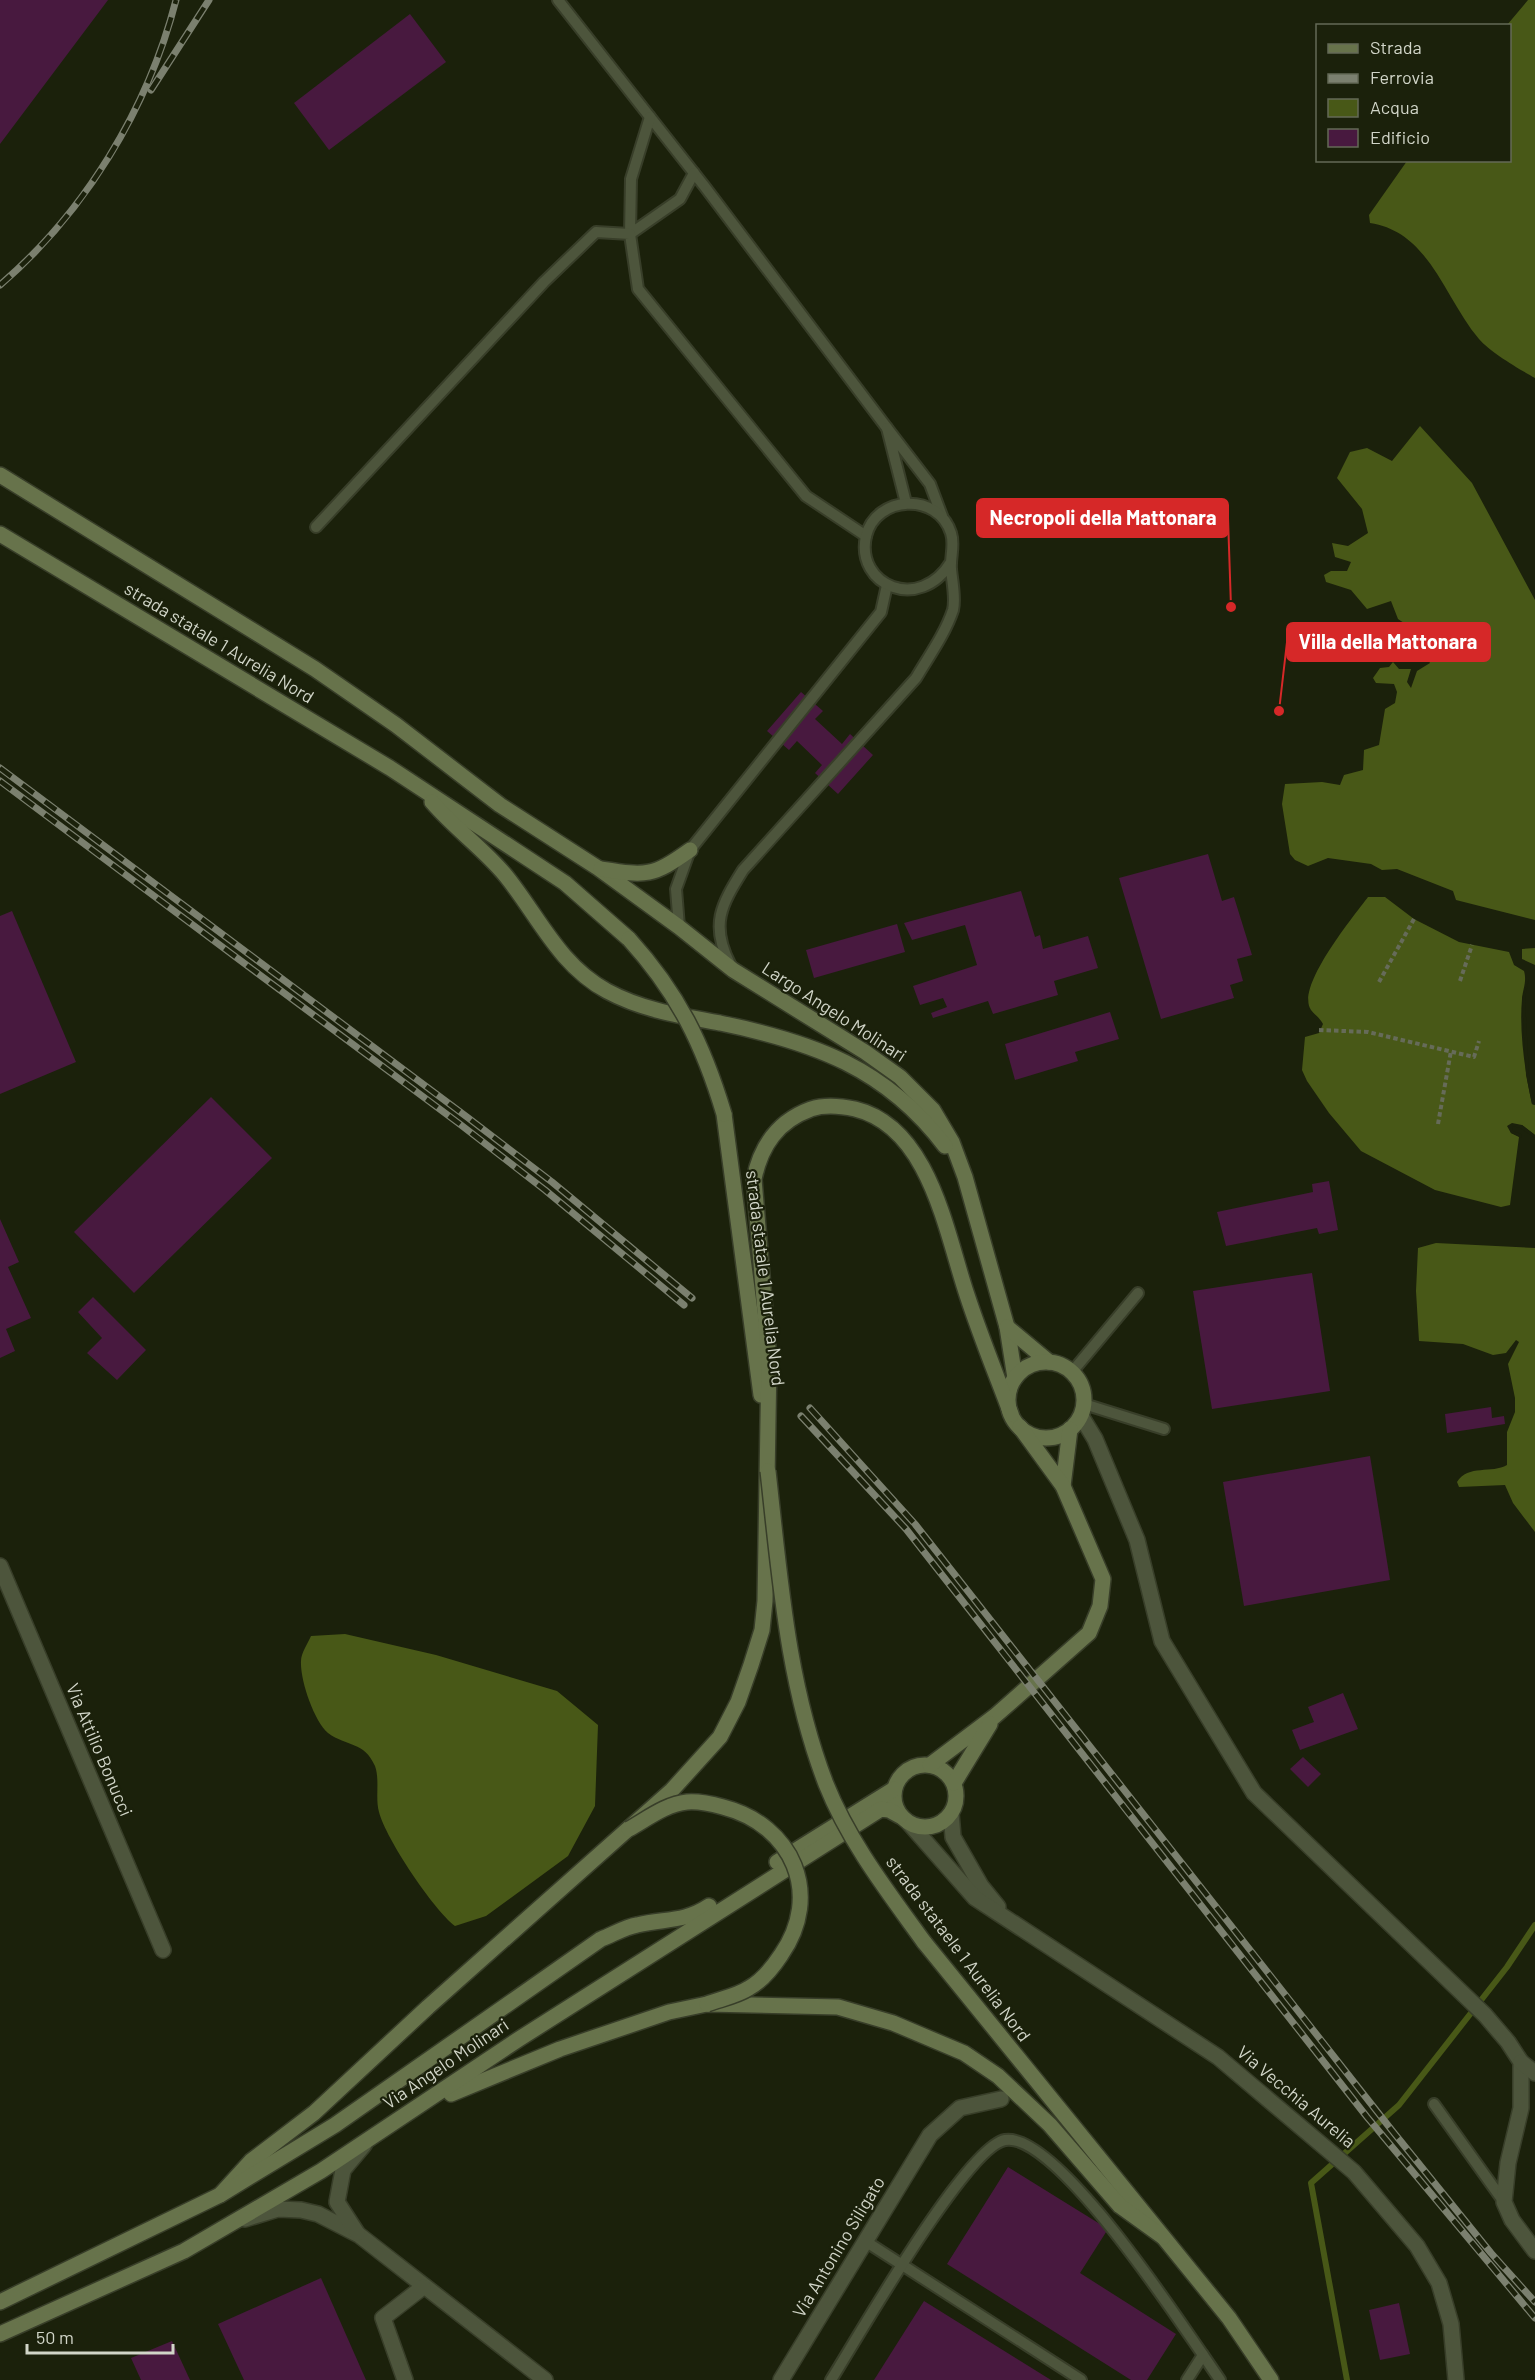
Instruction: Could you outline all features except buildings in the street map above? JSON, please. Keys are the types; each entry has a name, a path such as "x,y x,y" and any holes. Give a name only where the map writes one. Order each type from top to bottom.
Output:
{"main road":[{"name":"Largo Angelo Molinari","path":"0,475 315,669 396,724 500,805 598,868 679,927 732,970 866,1052 900,1077 933,1110 952,1142 965,1177"},
{"name":"strada statale 1 Aurelia Nord","path":"0,534 418,787 565,883 629,939 673,993 693,1028 711,1071 724,1114 745,1259 766,1446"},
{"path":"418,787 446,819 506,876 553,944 576,970 605,990 639,1005 768,1033 823,1050 858,1067 889,1088 922,1117 945,1145 965,1177 1007,1327 1015,1378"},
{"path":"598,868 641,875 662,869 690,850"},
{"path":"220,2195 251,2161 314,2113 428,2007 530,1919 672,1790 720,1737 738,1702 762,1630 768,1470 766,1446 769,1360 754,1179 758,1157 779,1127 812,1109 824,1106 839,1105 874,1115 897,1131 918,1159 942,1218 967,1295 1015,1420 1064,1486 1103,1580 1100,1606 1089,1633 995,1716 930,1765 912,1768 904,1773 894,1789 894,1798 905,1820 927,1828 937,1826 951,1813 956,1793 954,1783 948,1775 930,1765"},
{"path":"1007,1327 1049,1362 1072,1372 1082,1386 1083,1410 1070,1429 1064,1486"},
{"path":"1049,1362 1036,1363 1015,1378 1010,1389 1015,1420 1039,1437 1050,1438 1070,1429"},
{"name":"strada stataele 1 Aurelia Nord","path":"768,1470 790,1658 809,1736 827,1785 851,1836 877,1877 924,1942 1229,2318 1271,2380"},
{"path":"954,1783 995,1716"},
{"name":"Via Angelo Molinari","path":"0,2302 220,2195 335,2125 601,1939 636,1925 678,1920 695,1915 894,1789"},
{"path":"413,2111 560,2049 669,2012 707,2004 749,1988 774,1966 792,1939 799,1915 800,1898 795,1863 777,1836 736,1810 711,1804 687,1802 664,1809 629,1829"},
{"name":"Via Angelo Molinari","path":"0,2334 184,2251 236,2222 321,2171 519,2038 881,1809 889,1810 905,1820"},
{"path":"707,2004 838,2007 893,2023 964,2053 998,2076 1050,2125 1120,2206 1163,2237"}],"street":[{"path":"1083,1410 1137,1540 1162,1641 1254,1793 1485,2015 1508,2042 1521,2062 1535,2073"},
{"name":"Via Attilio Bonucci","path":"0,1566 163,1950"},
{"name":"Via Vecchia Aurelia","path":"951,1813 954,1838 967,1863 994,1903 1013,1921"},
{"name":"Via Vecchia Aurelia","path":"905,1820 975,1898 1218,2057 1354,2172 1417,2246 1438,2283 1450,2324 1456,2380"},
{"path":"1521,2062 1521,2108 1508,2163 1504,2202 1512,2220 1535,2251"},
{"name":"Via Antonino Siligato","path":"781,2380 930,2135 960,2108 1001,2099"},
{"path":"359,2235 337,2202 338,2186 343,2170 371,2137"},
{"path":"236,2222 278,2209 301,2210 318,2214 359,2235 545,2380"},
{"path":"405,2380 383,2318 423,2287"}],"lane":[{"path":"558,0 694,173 930,484 951,532 954,547 951,562 954,608 939,642 916,678 743,870 723,902 719,924 720,945 732,970"},
{"path":"650,117 631,179 630,234 638,289 806,496 866,536"},
{"path":"316,527 543,282 596,232 630,234 680,199 694,173"},
{"path":"887,428 906,502"},
{"path":"944,519 932,508 906,502 881,513 866,536 868,563 875,575 887,585 901,590 916,590 931,585 943,575 951,562"},
{"path":"679,927 676,889 690,850 881,612 887,585"},
{"path":"1072,1372 1138,1293"},
{"path":"1083,1410 1164,1428"},
{"path":"1434,2104 1504,2202"},
{"path":"831,2380 902,2265 980,2155 999,2142 1017,2141 1044,2157 1107,2222 1220,2380"},
{"path":"865,2241 1081,2380"},
{"path":"1187,2380 1203,2355"}],"path":[{"path":"1379,982 1414,919"},
{"path":"1460,981 1472,945"},
{"path":"1319,1030 1368,1032 1474,1057 1479,1041"},
{"path":"1438,1124 1451,1051"}],"water":[{"path":"1528,0 1535,0 1535,378 1484,344 1467,323 1422,253 1407,239 1390,229 1370,223 1369,215 1406,162 1511,162 1511,24 1508,24"},
{"path":"1420,426 1472,483 1535,600 1535,920 1456,900 1453,891 1397,869 1382,870 1371,864 1328,858 1308,866 1295,860 1290,854 1282,804 1285,784 1322,782 1340,785 1344,775 1363,770 1364,750 1379,745 1385,709 1395,703 1397,692 1394,684 1376,683 1373,678 1380,668 1389,667 1393,662 1399,669 1411,669 1407,682 1411,688 1417,671 1430,663 1423,651 1382,658 1378,655 1420,644 1422,640 1413,629 1398,619 1391,601 1367,609 1351,590 1326,582 1324,575 1331,571 1347,571 1351,562 1335,557 1332,543 1348,546 1368,533 1362,509 1337,478 1350,452 1367,448 1392,461"},
{"path":"1368,897 1385,897 1414,919 1459,942 1509,952 1514,965 1524,971 1525,982 1521,1011 1522,1038 1529,1092 1532,1104 1535,1105 1535,1135 1522,1125 1508,1126 1511,1133 1519,1137 1510,1205 1501,1207 1435,1190 1361,1151 1329,1113 1307,1081 1302,1070 1305,1037 1319,1033 1323,1024 1311,1010 1308,999 1311,985 1328,952"},
{"path":"1535,948 1535,965 1522,959 1522,949"},
{"path":"1436,1243 1535,1248 1535,1532 1513,1503 1505,1485 1459,1487 1457,1482 1467,1473 1507,1465 1507,1432 1515,1412 1515,1398 1508,1364 1519,1342 1516,1340 1506,1353 1493,1355 1463,1344 1419,1341 1416,1291 1418,1248"},
{"path":"345,1634 436,1655 557,1691 598,1725 595,1806 568,1856 486,1916 455,1926 435,1905 400,1855 383,1824 378,1807 376,1771 371,1758 360,1748 328,1733 318,1719 303,1679 302,1655 311,1636"}],"pier":[{"path":"1529,979 1525,998 1529,1075 1535,1105 1532,1104 1526,1075 1522,998"},
{"path":"1512,1123 1522,1125 1535,1135 1535,1138 1520,1128 1512,1126 1513,1131 1521,1134 1522,1138 1511,1133 1507,1126"}],"waterway":[{"path":"1347,2380 1311,2183 1399,2105 1507,1967 1535,1925"}],"railway":[{"path":"0,285 59,225 86,191 109,156 149,80 176,0"},
{"path":"151,90 209,0"},
{"path":"0,768 552,1182 692,1298"},
{"path":"0,781 461,1125 545,1190 684,1305"},
{"path":"810,1408 915,1524 1394,2133 1491,2253 1535,2302"},
{"path":"801,1416 906,1529 1367,2117 1535,2318"}],"place":[{"name":"Necropoli della Mattonara","path":"1231,607"},
{"name":"Villa della Mattonara","path":"1279,711"}]}
